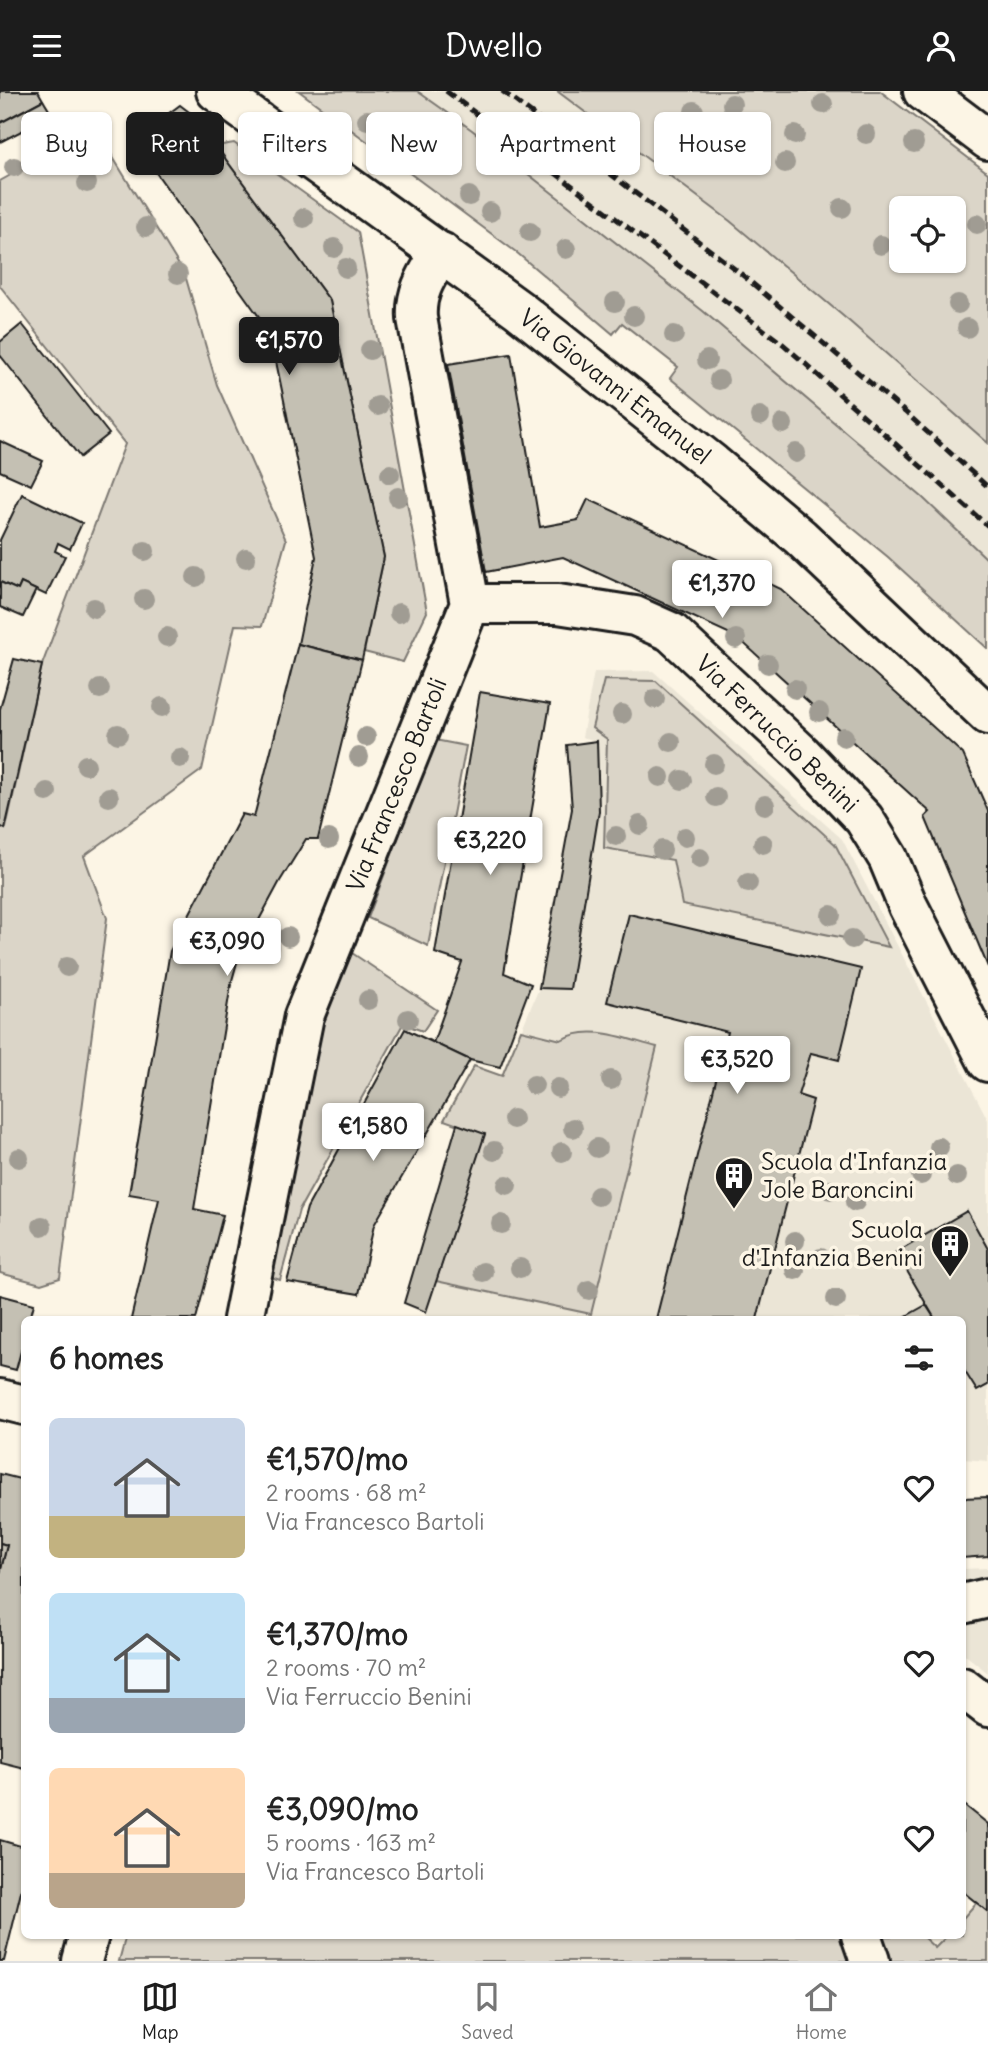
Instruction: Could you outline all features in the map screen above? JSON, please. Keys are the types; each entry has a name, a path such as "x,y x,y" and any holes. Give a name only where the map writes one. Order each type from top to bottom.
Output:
{"street":[{"name":"Via Giovanni Emanuel","path":"216,91 441,252 600,373 800,537 988,715"},
{"path":"923,91 988,140"},
{"path":"441,252 420,288 416,302 417,318 470,604"},
{"name":"Via Ferruccio Benini","path":"470,604 558,604 635,616 671,632 801,753 864,819 888,858 908,906 988,1062"},
{"name":"Via Francesco Bartoli","path":"244,1316 304,1016 470,604"},
{"path":"0,1399 21,1404"},
{"path":"966,1603 988,1598"},
{"path":"966,1690 988,1707"},
{"path":"82,1961 88,1939"},
{"path":"862,1939 870,1961"}],"shaded area":[{"path":"299,91 610,91 637,112 476,112 476,175 640,175 640,114 654,125 654,175 718,175 988,385 988,649 888,557 670,378 678,367 622,323 613,334 516,252 412,175 462,175 462,112 366,112 366,141 352,130 352,112 327,112"},
{"path":"299,91 417,91 447,112 366,112 366,141 352,130 352,112 327,112"},
{"path":"557,91 880,91 988,173 988,443 730,221 669,175 771,175 771,112 654,112 654,164 640,153 640,112 585,112"},
{"path":"462,123 476,133 476,175 529,175 703,311 922,497 988,560 988,649 888,557 670,378 678,367 622,323 613,334 516,252 412,175 462,175"},
{"path":"234,143 238,146 238,175 279,175 358,232 427,612 403,662 364,652 384,557 330,301 224,157 224,145"},
{"path":"112,156 185,275 217,385 286,540 262,626 235,625 202,770 84,856 107,918 60,1278 41,1284 0,1273 0,826 6,828 42,665 125,444 0,286 0,181 21,169 21,175 112,175"},
{"path":"653,671 842,839 988,1120 988,1461 966,1459 966,1316 425,1316 484,1134 444,1120 474,1066 502,1076 539,988 570,988 599,811 597,741 582,737 594,672"},
{"path":"604,680 656,681 835,844 889,947 682,905 673,860 604,848 607,739 592,728"},
{"path":"435,740 466,746 428,946 368,918"},
{"path":"352,953 437,1010 423,1031 403,1024 299,1210 280,1280 265,1275 325,1007"},
{"path":"521,1030 561,1040 584,1033 608,1034 657,1047 591,1314 436,1281 484,1134 444,1120 474,1066 502,1076"},
{"path":"988,1568 988,1673 966,1655 966,1569"},
{"path":"977,1902 988,1912 988,1961 877,1961 871,1939 925,1939 935,1948 944,1939 966,1939 966,1915"},
{"path":"125,1939 845,1939 853,1961 119,1961"}],"building":[{"path":"0,91 38,91 43,100 0,123"},
{"path":"43,100 50,112 21,112 21,131 0,142 0,123"},
{"path":"180,105 189,112 171,112"},
{"path":"224,157 330,301 384,557 362,660 298,644 316,557 270,332 158,175 224,175"},
{"path":"22,324 109,434 80,457 0,355 0,342"},
{"path":"511,354 540,527 578,520 588,499 781,589 963,754 988,811 988,967 925,817 930,812 737,637 563,557 486,572 448,364"},
{"path":"0,441 43,461 31,485 0,471"},
{"path":"22,494 82,523 70,549 58,543 55,551 65,556 46,595 21,583 18,590 0,582 0,540"},
{"path":"0,582 18,590 21,583 36,590 23,617 0,607"},
{"path":"298,644 362,660 318,839 306,839 280,881 238,959 231,984 194,1209 223,1215 197,1316 132,1316 159,1199 129,1194 170,951 242,814 254,817"},
{"path":"14,659 42,665 5,829 0,826 0,709"},
{"path":"480,692 550,704 504,973 531,984 500,1067 470,1060 433,1043 462,962 435,953"},
{"path":"597,741 599,811 570,989 539,988 572,809 567,745"},
{"name":"Scuola d'Infanzia Jole Baroncini","path":"629,914 861,969 839,1060 811,1053 798,1095 813,1100 758,1316 657,1316 728,1032 607,1002"},
{"path":"405,1029 470,1060 374,1225 359,1294 287,1282 307,1208"},
{"path":"457,1124 485,1134 426,1312 404,1303"},
{"name":"Scuola d'Infanzia Benini","path":"967,1211 988,1249 988,1385 977,1391 966,1373 966,1316 933,1316 896,1252"},
{"path":"0,1295 34,1304 31,1316 21,1316 21,1351 16,1370 0,1366"},
{"path":"926,1305 933,1316 906,1316"},
{"path":"0,1474 21,1479 21,1767 0,1762 0,1573 7,1545 0,1543"},
{"path":"988,1497 988,1556 966,1558 966,1498"},
{"path":"0,1543 7,1545 0,1573"},
{"path":"966,1806 988,1824 988,1912 966,1894"},
{"path":"0,1840 21,1846 21,1892 4,1961 0,1961"}],"railway":[{"path":"446,91 783,344 988,526"},
{"path":"502,91 740,273 905,412 988,487"}],"place":[{"name":"Scuola d'Infanzia Jole Baroncini","path":"734,1210"},
{"name":"Scuola d'Infanzia Benini","path":"950,1278"}]}
